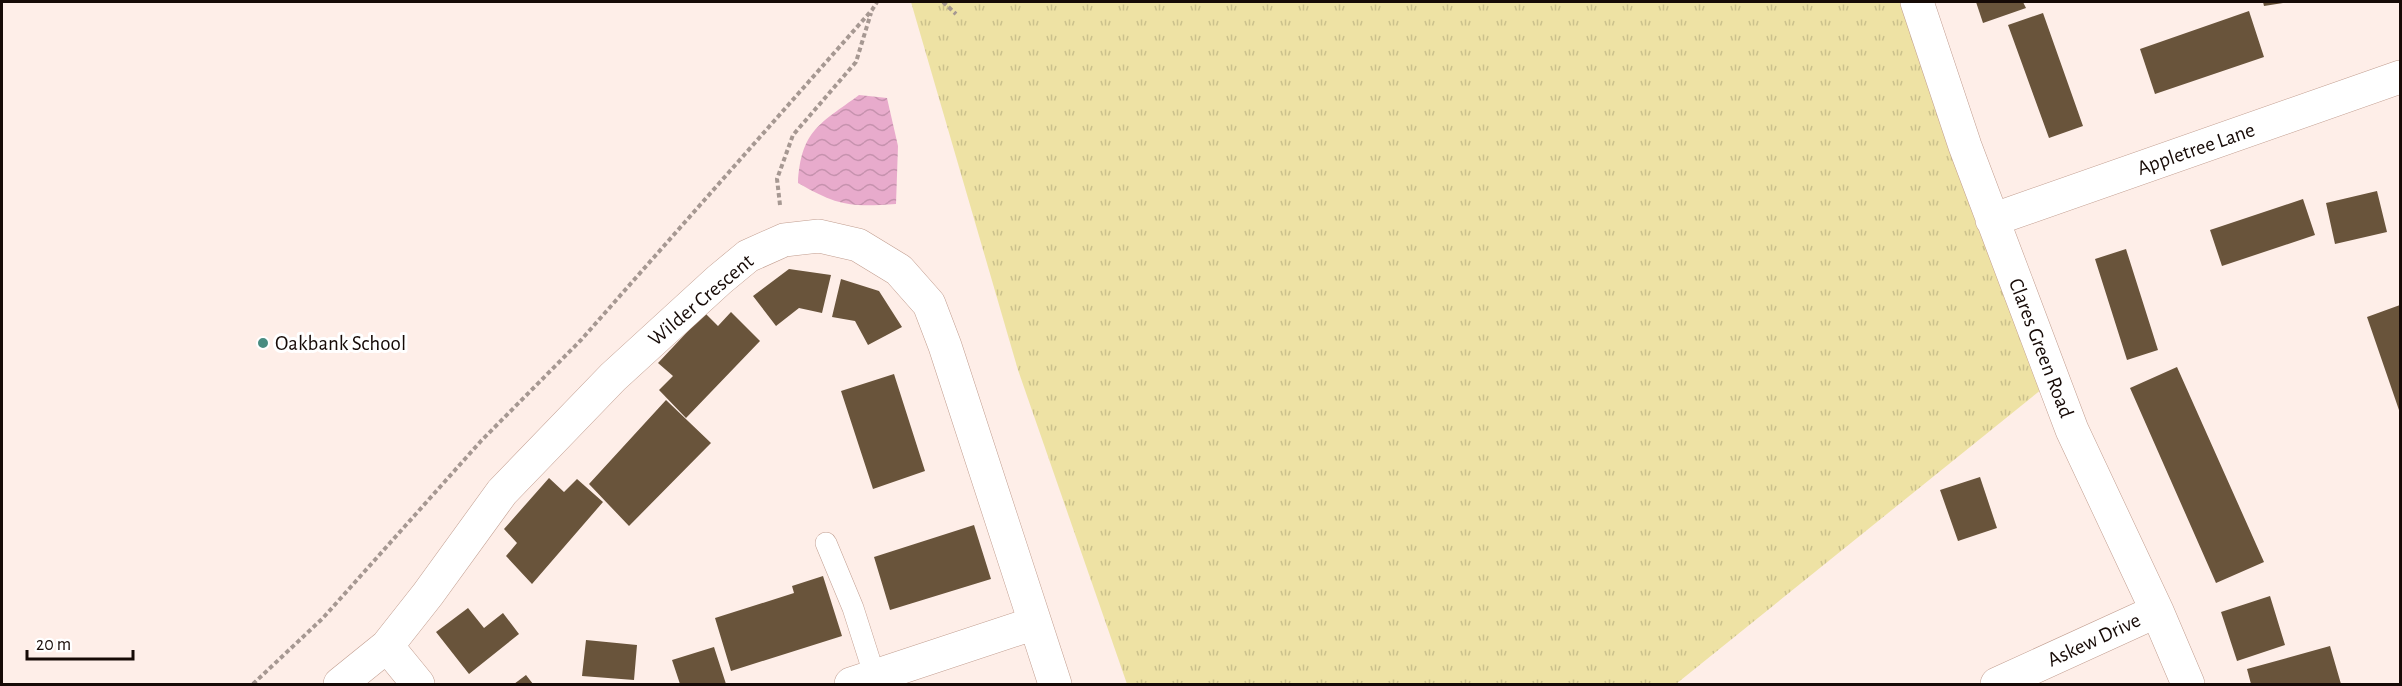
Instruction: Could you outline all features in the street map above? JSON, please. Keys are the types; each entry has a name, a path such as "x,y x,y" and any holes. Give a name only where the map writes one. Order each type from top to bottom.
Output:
{"street":[{"name":"Clares Green Road","path":"1917,2 1965,146 2072,430 2157,611 2188,684"},
{"name":"Appletree Lane","path":"1992,220 2400,77"},
{"name":"Wilder Crescent","path":"340,684 387,646 502,492 605,385 748,256 784,240 819,236 858,244 899,270 929,304 945,346 1055,684"},
{"name":"Askew Drive","path":"1997,684 2157,611"},
{"path":"863,681 1035,623"},
{"path":"387,646 418,684"}],"lane":[{"path":"826,543 853,608 863,681"}],"path":[{"path":"253,684 323,618 481,441 581,340 877,2"},
{"path":"943,2 956,14"},
{"path":"784,240 777,179 792,135 856,62 872,10"}],"green space":[{"path":"911,2 1902,2 2042,389 1676,684 1127,684 1018,370"}],"water":[{"path":"859,95 887,98 898,146 896,204 855,205 834,201 798,183 803,151 808,140 823,122"}],"building":[{"path":"1976,2 2023,2 2026,8 1983,23"},
{"path":"2263,2 2283,2 2283,3 2264,6"},
{"path":"2249,11 2264,57 2155,94 2140,49"},
{"path":"2043,13 2083,126 2049,138 2008,25"},
{"path":"2377,191 2387,232 2335,244 2326,203"},
{"path":"2303,199 2315,235 2222,266 2210,230"},
{"path":"2126,249 2158,350 2127,360 2095,259"},
{"path":"789,269 831,275 822,313 799,308 776,326 753,296"},
{"path":"841,279 879,291 902,327 868,345 855,321 832,317"},
{"path":"2400,305 2400,413 2367,317"},
{"path":"731,312 760,341 686,418 659,390 673,376 658,363 705,313 718,326"},
{"path":"2177,367 2264,562 2216,583 2130,388"},
{"path":"894,374 925,471 873,489 841,391"},
{"path":"666,400 711,443 629,526 589,484"},
{"path":"1980,477 1997,528 1958,541 1940,490"},
{"path":"549,478 564,492 577,479 603,502 532,584 506,556 517,543 504,529"},
{"path":"974,525 991,579 890,610 874,557"},
{"path":"823,576 842,636 731,671 715,618 794,593 792,586"},
{"path":"2270,596 2285,645 2237,661 2221,612"},
{"path":"468,608 484,628 503,613 519,634 469,674 436,632"},
{"path":"586,640 637,645 634,680 582,676"},
{"path":"2330,646 2341,684 2251,684 2247,669"},
{"path":"714,647 726,684 680,684 672,660"},
{"path":"526,675 533,684 514,684"}],"place":[{"name":"Oakbank School","path":"263,343"}]}
